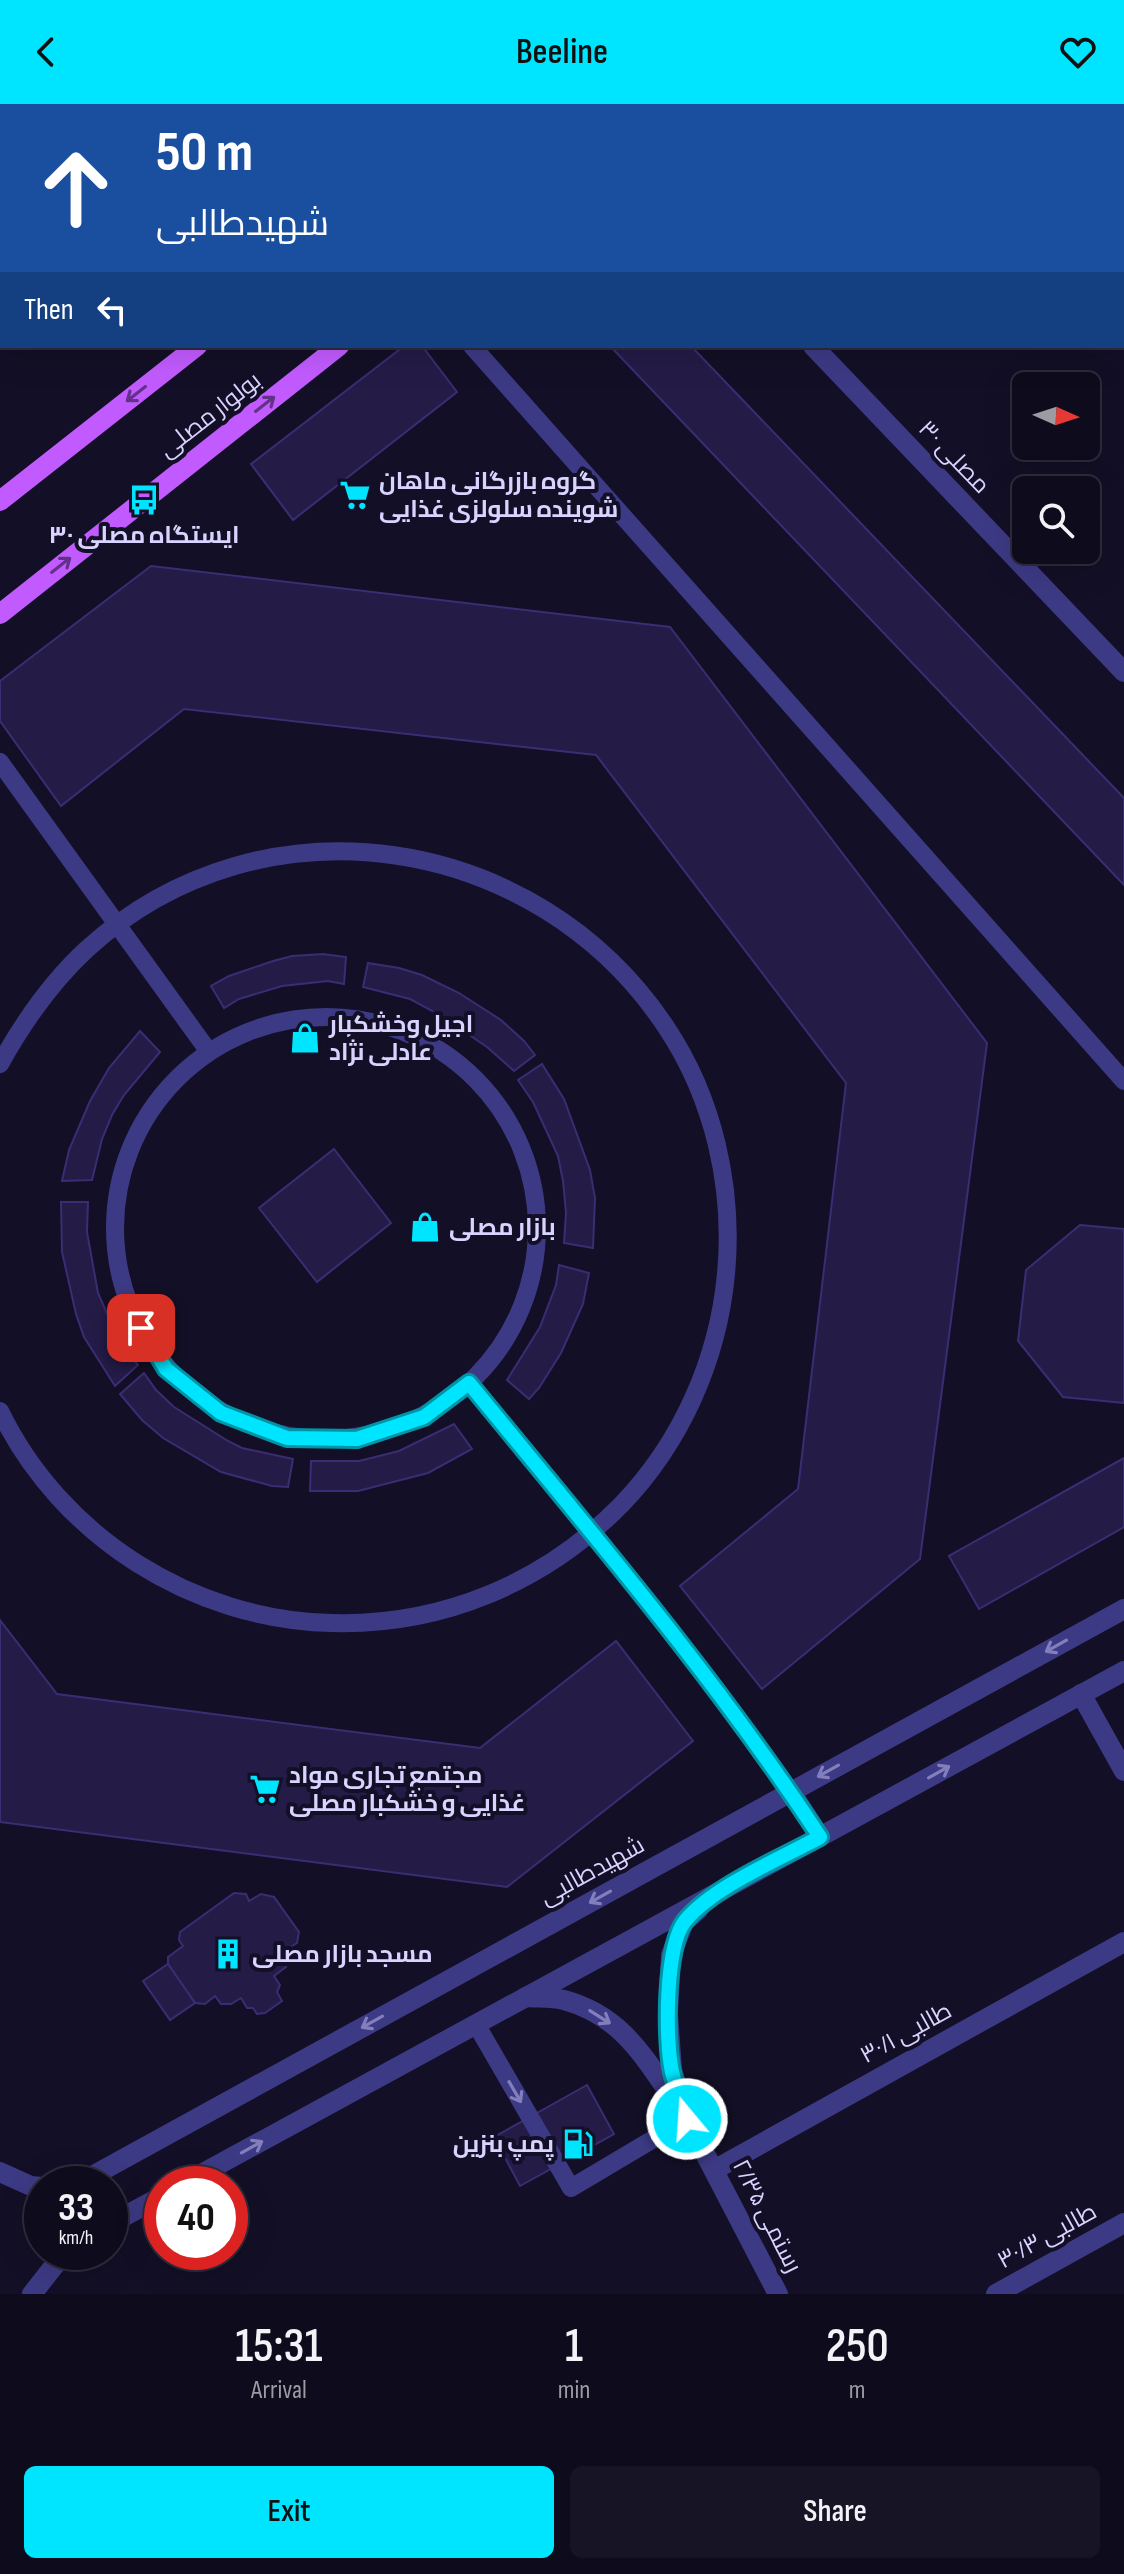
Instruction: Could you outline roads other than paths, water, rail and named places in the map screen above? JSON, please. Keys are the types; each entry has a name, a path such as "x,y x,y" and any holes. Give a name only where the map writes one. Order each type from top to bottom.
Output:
{"main road":[{"path":"0,501 194,348"},
{"name":"بولوار مصلی","path":"0,614 336,348"}],"street":[{"name":"مصلی ۳۰","path":"815,348 1124,672"},
{"name":"شهیدطالبی","path":"110,2166 1124,1609"},
{"path":"216,2166 1124,1671"},
{"path":"1081,1694 1124,1771"},
{"path":"791,1792 820,1837"},
{"path":"687,2119 672,2070 668,2014 671,1955 684,1922 721,1891"},
{"name":"طالبی ۳۰/۱","path":"714,2170 1124,1942"},
{"path":"526,1997 562,1999 594,2012 627,2035 687,2119"},
{"name":"رستمی ۲/۳۵","path":"687,2119 778,2294"},
{"path":"0,2172 24,2183"},
{"name":"طالبی ۳۰/۳","path":"996,2294 1124,2223"},
{"path":"32,2294 51,2270"}],"lane":[{"path":"474,348 1124,1081"},
{"path":"0,762 209,1052"},
{"path":"0,1064 20,1027 52,985 88,947 176,889 225,869 276,857 328,851 381,853 433,861 483,877 530,899 574,928 604,954 649,1002 678,1046 701,1094 717,1144 727,1209 728,1249 723,1301 711,1352 692,1401 667,1448 636,1490 557,1560 511,1586 462,1606 411,1618 359,1624 306,1623 255,1614 204,1598 157,1576 112,1548 73,1513 38,1473 0,1411"},
{"path":"328,1015 396,1027 456,1060 503,1111 532,1175 537,1246 520,1315 480,1374 469,1383 424,1417 357,1439 287,1438 221,1413 166,1369 129,1308 114,1241 121,1172 150,1109 198,1058 259,1026 328,1015"},
{"path":"469,1383 626,1574 707,1677 791,1792"},
{"path":"476,2024 571,2188 687,2119"}],"place":[{"name":"گروه بازرگانی ماهان شوینده سلولزی غذایی","path":"355,495"},
{"name":"ایستگاه مصلی ۳۰","path":"144,500"},
{"name":"اجیل وخشکبار عادلی نژاد","path":"305,1038"},
{"name":"بازار مصلى","path":"425,1227"},
{"name":"مجتمع تجاری مواد غذایی و خشکبار مصلی","path":"265,1789"},
{"name":"مسجد بازار مصلی","path":"228,1954"},
{"name":"پمپ بنزین","path":"578,2144"}]}
